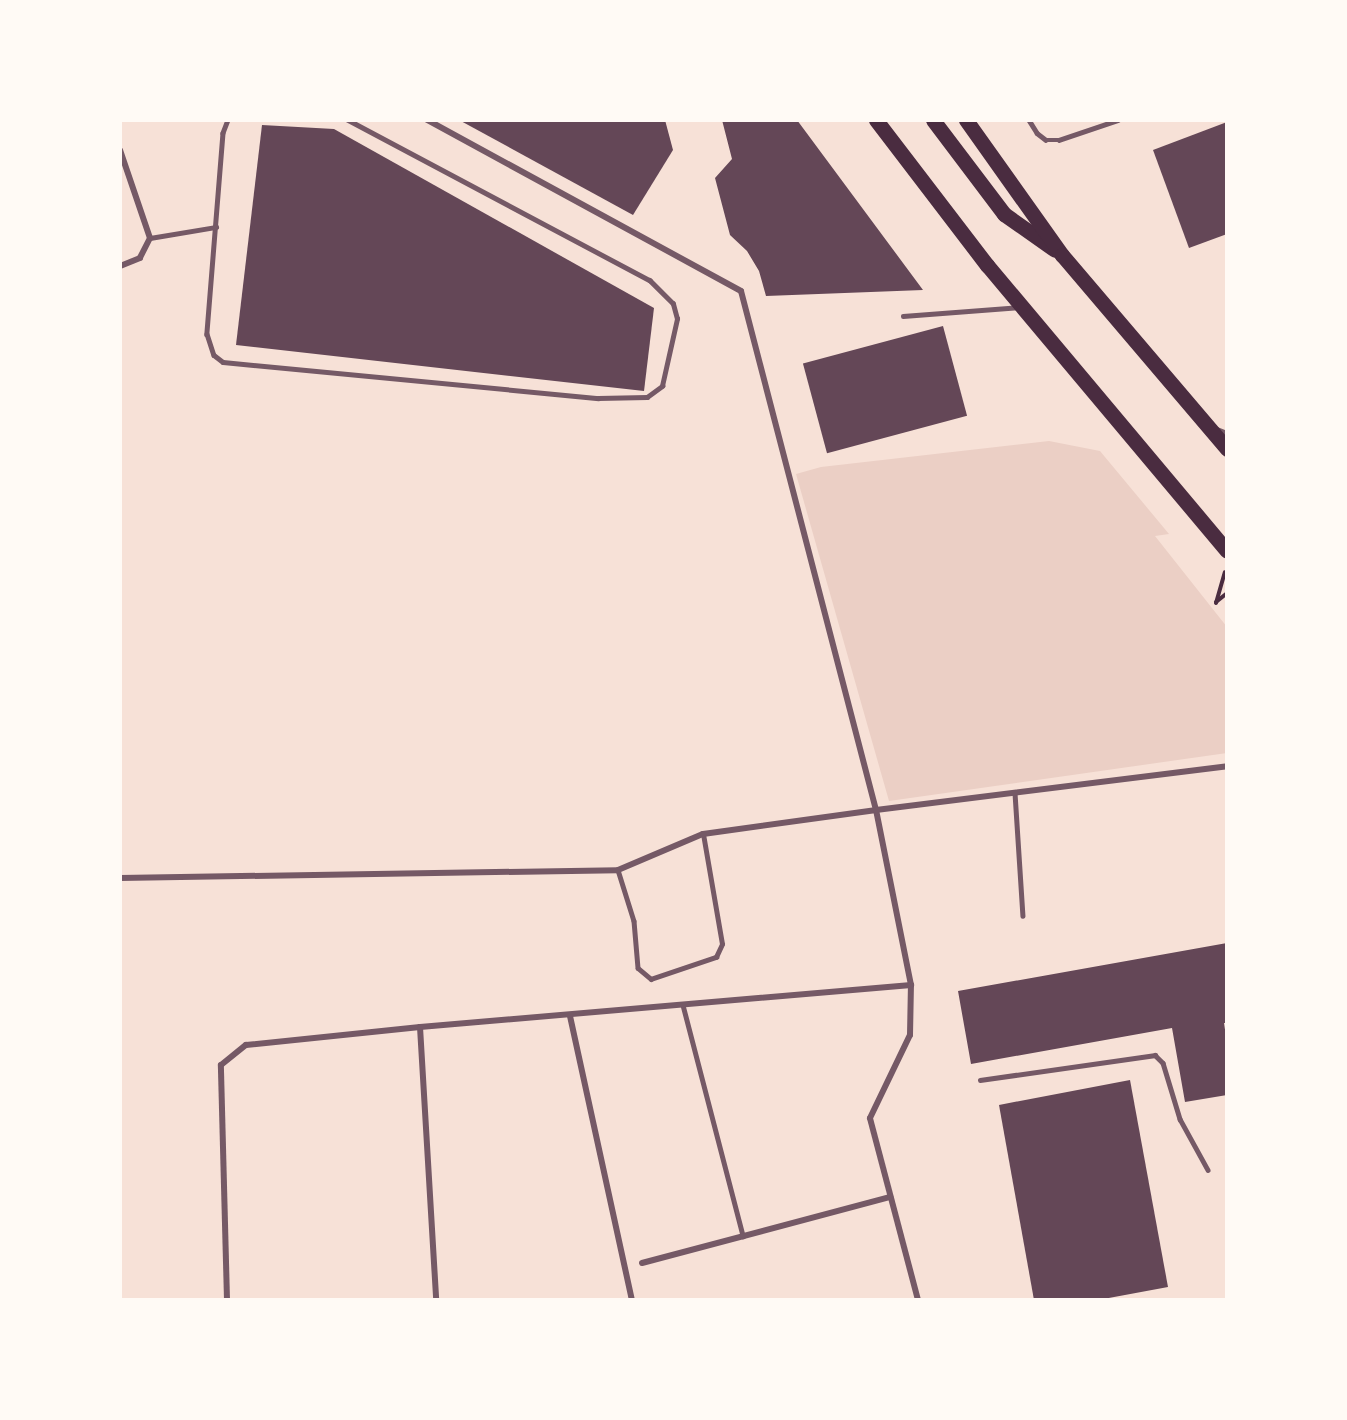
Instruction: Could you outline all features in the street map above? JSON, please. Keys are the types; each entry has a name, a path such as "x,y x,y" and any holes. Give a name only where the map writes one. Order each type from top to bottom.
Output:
{"main road":[{"path":"876,120 1022,307 1227,551"},
{"path":"933,120 1004,214 1062,255"},
{"path":"966,120 1062,255 1227,449"}],"street":[{"path":"427,120 741,291 876,810 911,985 910,1035 870,1118 918,1300"},
{"path":"120,150 150,238 140,258 120,266"},
{"path":"120,878 618,870 703,834 1227,766"},
{"path":"227,1300 221,1065 246,1045 420,1027 570,1016 911,985"},
{"path":"570,1016 632,1300"},
{"path":"420,1027 436,1300"},
{"path":"642,1263 890,1197"}],"lane":[{"path":"228,120 223,133 207,334 214,355 223,362 598,398 647,397 662,386 677,319 673,304 650,281 347,120"},
{"path":"1029,120 1037,133 1046,140 1059,140 1118,120"},
{"path":"150,238 216,227"},
{"path":"903,316 1022,307"},
{"path":"1204,422 1227,433"},
{"path":"1015,793 1023,916"},
{"path":"618,870 634,921 638,968 651,979 716,957 722,944 703,834"},
{"path":"683,1005 743,1236"},
{"path":"980,1080 1155,1055 1162,1063 1180,1119 1208,1170"}],"path":[{"path":"1227,566 1216,603 1227,593"}],"shaded area":[{"path":"1049,441 1100,451 1169,534 1155,536 1227,627 1227,753 889,801 796,474 821,467"}],"building":[{"path":"459,120 665,120 673,150 633,215"},
{"path":"722,120 797,120 923,290 766,296 759,271 747,251 730,235 715,178 732,159"},
{"path":"1227,122 1227,234 1189,248 1153,150"},
{"path":"262,125 334,129 654,308 644,391 236,345"},
{"path":"943,326 967,416 827,453 803,364"},
{"path":"1227,943 1227,1023 1224,1023 1227,1043 1227,1095 1185,1102 1172,1028 971,1064 958,991"},
{"path":"1130,1080 1168,1287 1098,1300 1034,1300 999,1105"}]}
